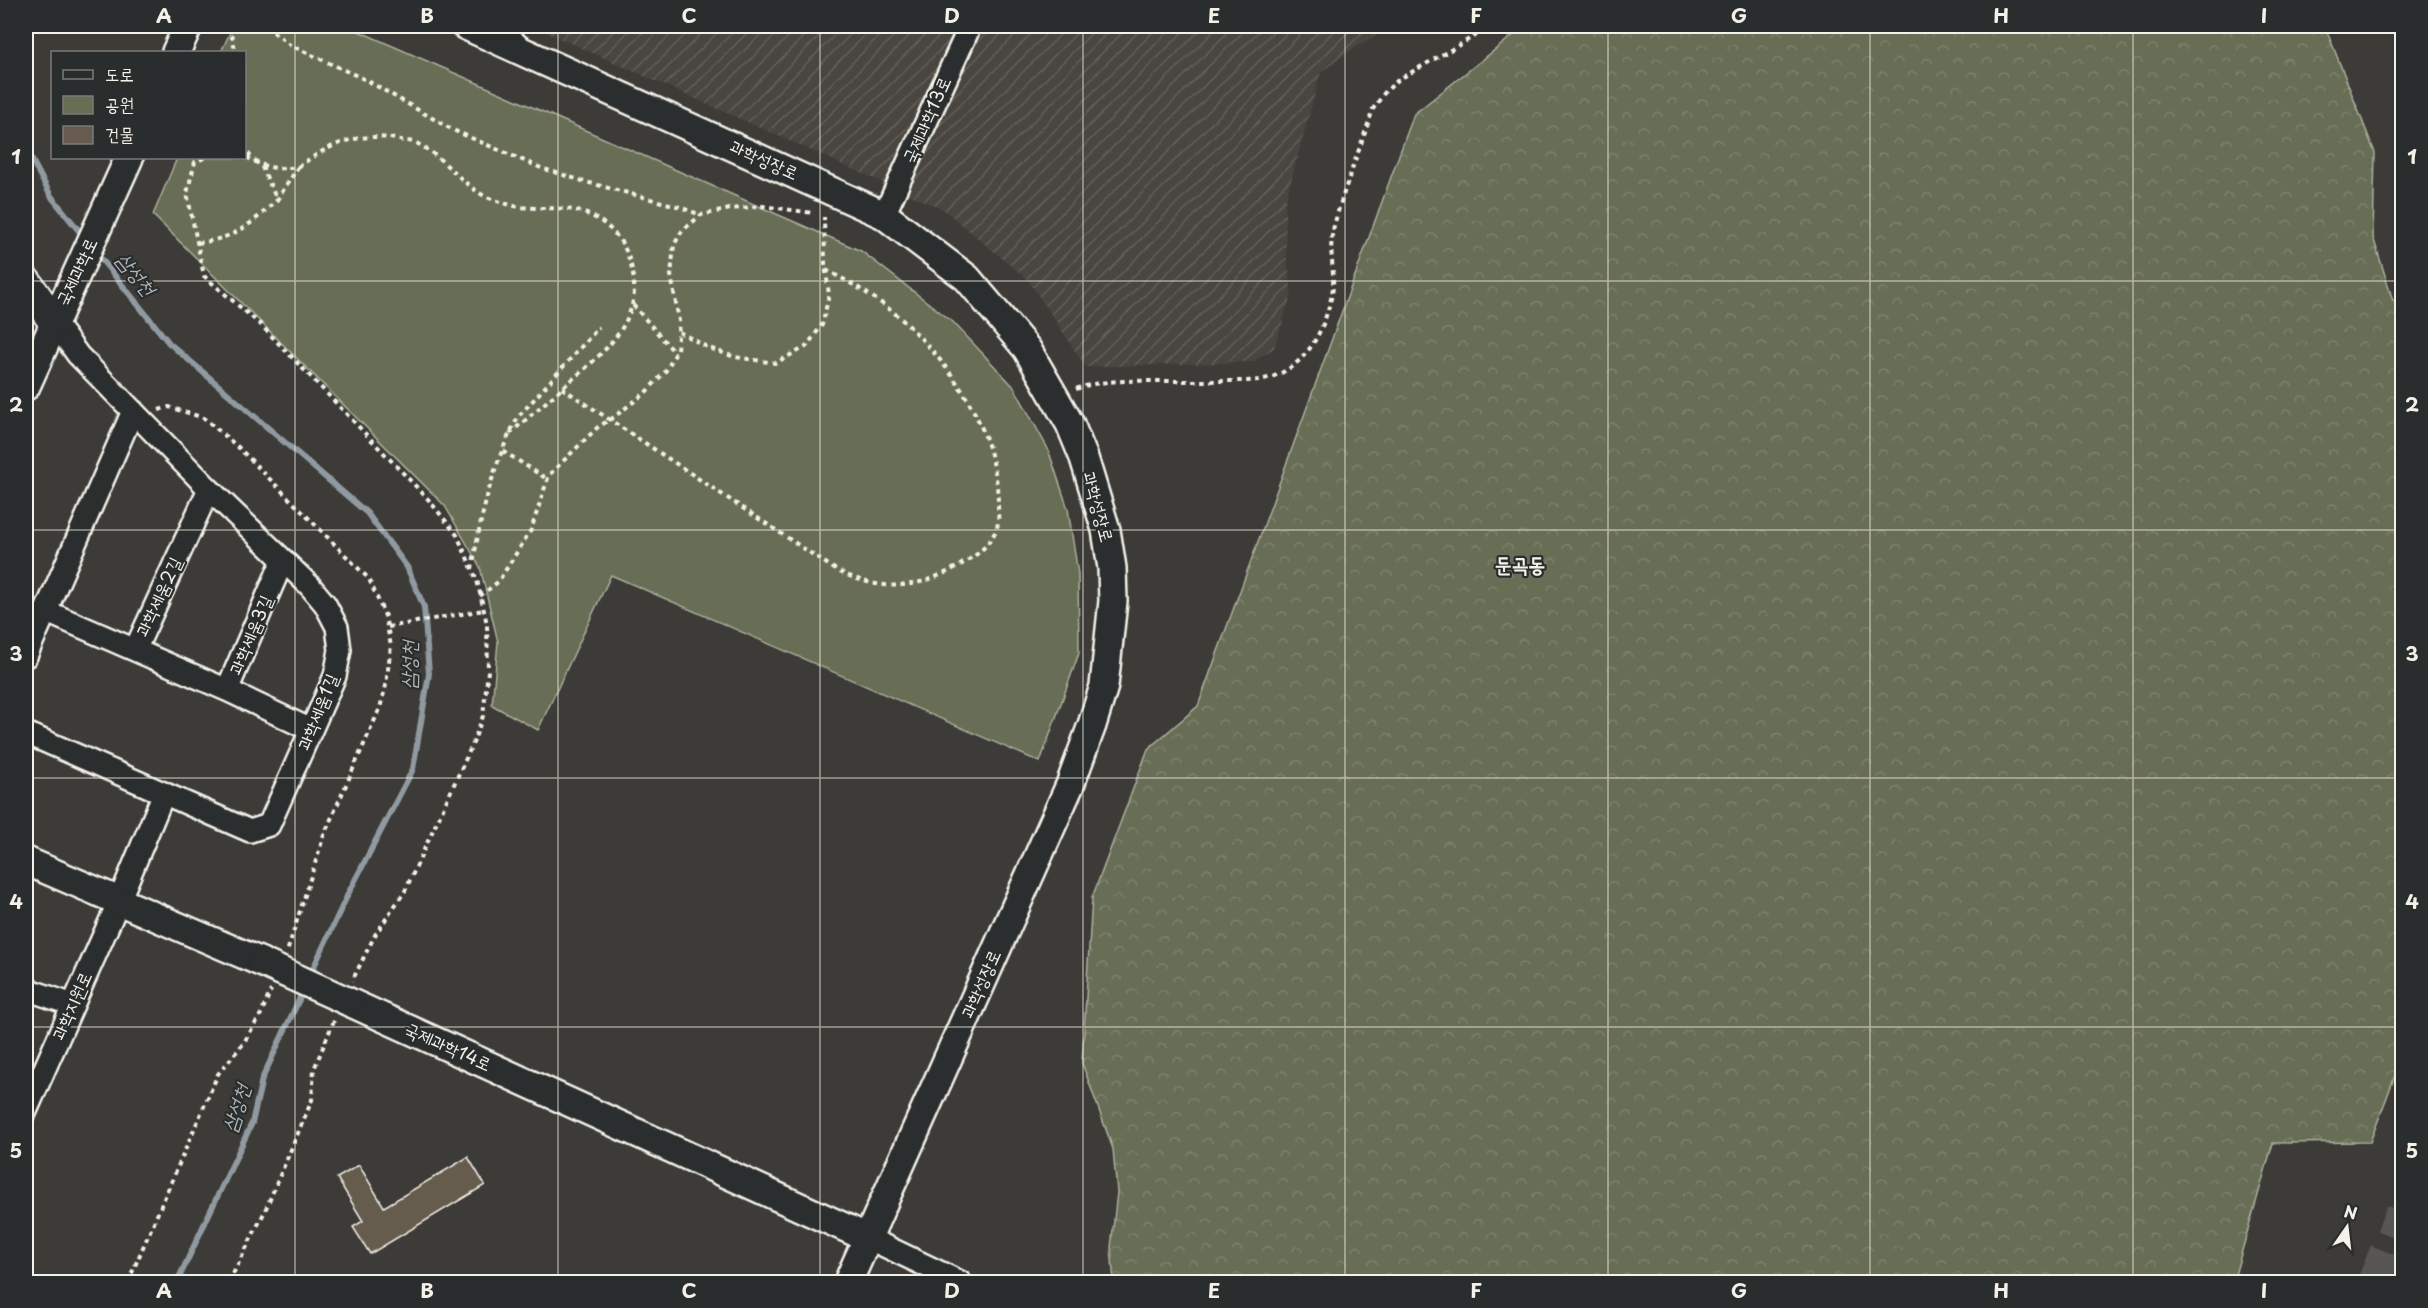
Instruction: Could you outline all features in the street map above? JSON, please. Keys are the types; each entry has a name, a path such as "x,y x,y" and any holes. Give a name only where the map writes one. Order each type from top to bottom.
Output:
{"main road":[{"path":"26,282 54,322"}],"street":[{"path":"176,51 188,26"},
{"name":"과학성장로","path":"466,26 884,215 967,278 1027,350 1055,397 1070,424 1084,458 1107,530 1113,601 1104,686 1092,725 1070,784 848,1282"},
{"name":"국제과학13로","path":"884,215 970,26"},
{"name":"국제과학로","path":"26,386 129,159"},
{"name":"과학세움1길","path":"26,733 250,831 269,825 335,676 340,650 337,627 325,604 78,355 54,322"},
{"path":"26,656 133,411"},
{"name":"과학세움2길","path":"45,611 135,650 209,489"},
{"name":"과학세움3길","path":"283,560 227,690 311,730"},
{"path":"135,650 227,690"},
{"name":"과학지원로","path":"26,1111 164,793"},
{"name":"국제과학14로","path":"26,861 261,962 868,1238"},
{"path":"26,989 73,1005"},
{"path":"868,1238 960,1282"}],"lane":[{"path":"507,26 537,57"}],"path":[{"path":"236,26 232,38 236,51"},
{"path":"266,26 290,45 366,80 453,130 492,147 541,168 677,206 701,215"},
{"path":"1055,397 1091,383 1117,380 1248,381 1272,377 1292,369 1317,337 1332,293 1332,232 1373,109 1385,92 1398,80 1492,26"},
{"path":"198,243 216,241 253,224 277,200 298,167 317,154 347,140 382,136 417,143 479,193 511,205 583,212 606,226 613,231 627,252 634,271 636,287 625,324 613,342 508,435"},
{"path":"246,147 261,165 277,200"},
{"path":"246,157 261,165 281,170 298,167"},
{"path":"195,160 187,193 204,276 261,325 428,499 456,535 472,570 487,624 488,671 480,725 405,891 375,935 345,1000 314,1069 312,1100 264,1213 228,1282"},
{"path":"480,596 498,582 531,530 549,475 599,426 645,393 665,372 676,354 680,332 671,275 674,245 682,231 701,215 730,209 763,206 813,213"},
{"path":"680,332 709,348 735,357 775,363 806,347 822,325 830,295 826,270 824,217"},
{"path":"562,388 836,570 859,582 882,586 932,579 963,564 989,543 996,532 998,478 979,420 957,383 912,329 844,279 826,270"},
{"path":"632,305 676,354"},
{"path":"472,570 481,515 489,485 508,435 518,417 599,327"},
{"path":"502,451 547,479"},
{"path":"388,627 484,610"}],"shaded area":[{"path":"532,26 1395,26 1362,43 1321,72 1285,203 1286,252 1292,294 1274,348 1253,362 1086,367 1028,280 944,210"}],"green space":[{"path":"233,26 347,26 861,251 953,322 1014,387 1048,449 1068,509 1078,574 1079,653 1040,762 611,575 538,730 492,705 498,642 480,567 445,506 153,215 177,159 246,159 246,51 221,51"},
{"path":"1525,26 2325,26 2375,153 2373,237 2393,301 2402,299 2402,1057 2370,1142 2273,1143 2233,1282 1114,1282 1111,1248 1117,1192 1113,1149 1082,1063 1092,898 1148,749 1198,706 1414,114"}],"building":[{"path":"468,1157 485,1185 370,1254 353,1227 363,1221 337,1178 359,1165 384,1207"}],"waterway":[{"name":"삼성천","path":"26,149 51,196 84,237"},
{"name":"삼성천","path":"94,250 169,343 367,513 407,567 424,607 429,674 413,769 349,892 309,977"},
{"name":"삼성천","path":"177,1282 252,1123 262,1079 304,989"}],"tunnel":[{"path":"2374,1282 2402,1212"}],"district":[{"name":"둔곡동","path":"1520,565"}]}
